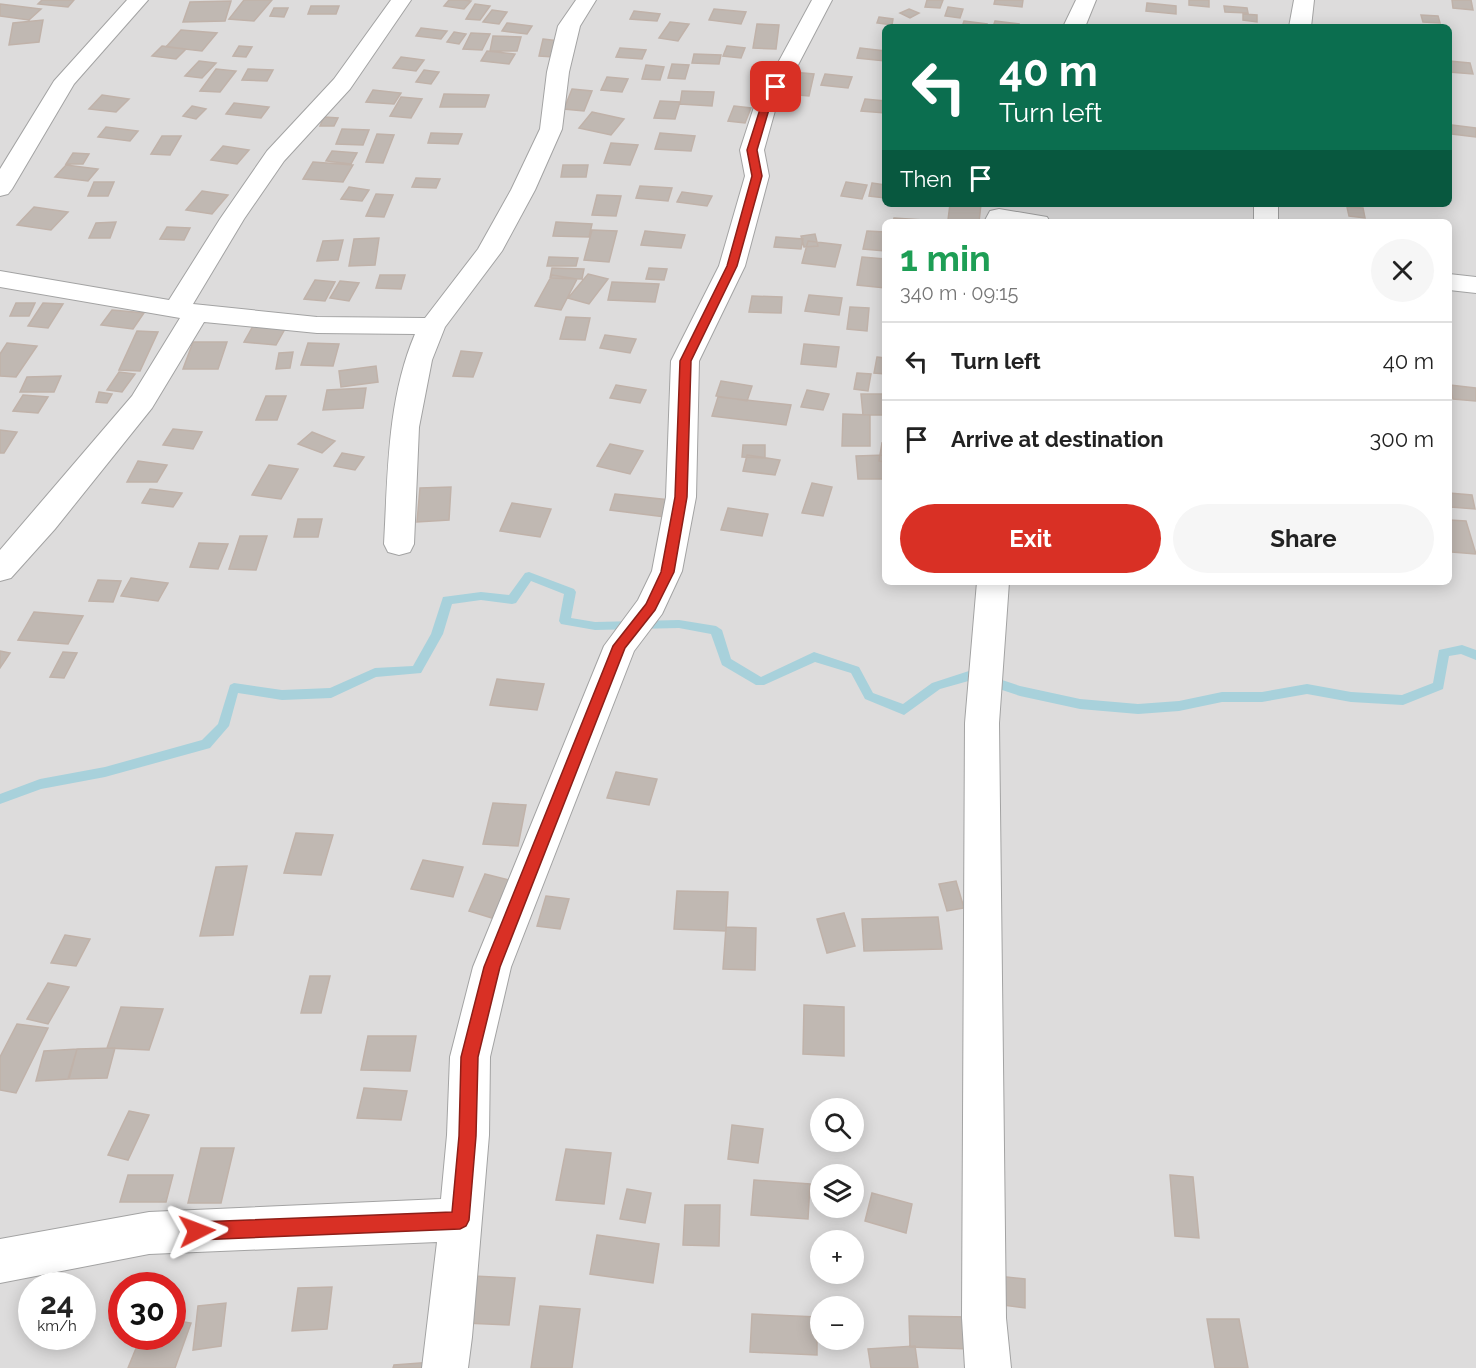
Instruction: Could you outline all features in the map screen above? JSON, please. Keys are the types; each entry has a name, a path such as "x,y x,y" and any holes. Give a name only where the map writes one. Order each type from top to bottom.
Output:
{"street":[{"path":"0,189 65,81 138,0"},
{"path":"0,570 44,521 142,402 232,219 274,156 342,84 401,0"},
{"path":"399,544 405,427 418,360 432,326 489,251 523,190 551,129 558,72 569,26 586,0"},
{"path":"444,1368 468,1136 470,1057 492,967 620,646 651,606 667,572 681,497 685,361 732,266 757,176 752,150 765,106 822,0"},
{"path":"1075,24 1086,0"},
{"path":"1300,24 1304,0"},
{"path":"1000,214 1024,219"},
{"path":"0,279 186,311 317,325 432,326"},
{"path":"1452,282 1476,285"},
{"path":"988,1368 984,1318 982,723 993,585"},
{"path":"0,1261 149,1233 460,1220"}],"shaded area":[{"path":"0,0 1476,0 1476,1368 0,1368"}],"building":[{"path":"42,0 74,0 68,7 38,4"},
{"path":"244,0 272,0 254,21 229,19"},
{"path":"449,0 471,1 464,9 444,6"},
{"path":"927,0 943,0 940,8 925,7"},
{"path":"995,0 1023,0 1022,7 994,4"},
{"path":"1189,0 1209,0 1209,7 1189,5"},
{"path":"1452,0 1471,0 1473,10 1453,8"},
{"path":"231,1 225,21 183,22 190,2"},
{"path":"1147,3 1176,6 1176,14 1146,11"},
{"path":"0,4 41,9 29,20 0,16"},
{"path":"475,4 490,6 480,20 466,19"},
{"path":"311,6 339,6 336,14 308,14"},
{"path":"1224,6 1247,8 1248,13 1225,12"},
{"path":"948,7 963,9 960,18 945,16"},
{"path":"274,8 288,8 284,17 270,16"},
{"path":"714,9 746,12 741,24 709,20"},
{"path":"909,9 919,13 910,18 900,13"},
{"path":"492,10 507,12 499,24 483,22"},
{"path":"634,11 660,14 657,21 630,19"},
{"path":"1243,14 1257,15 1257,22 1243,20"},
{"path":"1421,15 1438,16 1440,23 1423,22"},
{"path":"879,17 893,19 892,24 877,23"},
{"path":"43,20 39,42 9,45 13,23"},
{"path":"964,21 987,24 963,24"},
{"path":"995,21 1019,24 994,24"},
{"path":"670,22 689,24 678,41 659,38"},
{"path":"507,23 532,26 527,34 502,31"},
{"path":"757,24 779,25 776,49 753,48"},
{"path":"421,28 447,31 441,39 416,36"},
{"path":"181,30 217,33 202,51 166,47"},
{"path":"454,32 466,34 459,44 447,42"},
{"path":"471,33 490,34 482,50 463,49"},
{"path":"493,36 521,37 517,51 490,51"},
{"path":"543,39 559,41 554,57 539,56"},
{"path":"162,46 186,49 176,59 152,56"},
{"path":"239,46 252,47 246,57 233,56"},
{"path":"727,46 745,48 741,58 723,56"},
{"path":"620,48 646,50 642,59 616,57"},
{"path":"860,48 882,51 882,61 857,58"},
{"path":"487,51 515,54 509,64 481,61"},
{"path":"694,54 721,55 719,64 692,63"},
{"path":"401,57 424,60 416,71 393,68"},
{"path":"199,61 216,63 202,78 185,76"},
{"path":"1452,61 1470,63 1473,74 1452,72"},
{"path":"672,64 689,65 685,79 668,78"},
{"path":"646,65 664,67 660,80 642,79"},
{"path":"216,69 236,71 220,92 200,91"},
{"path":"248,69 273,70 267,81 242,80"},
{"path":"424,70 439,72 431,84 416,82"},
{"path":"792,72 814,74 809,96 787,94"},
{"path":"825,74 852,77 848,88 821,85"},
{"path":"607,77 628,79 622,92 601,90"},
{"path":"572,89 592,91 584,111 564,109"},
{"path":"373,90 401,93 394,104 366,102"},
{"path":"682,91 714,92 712,106 680,104"},
{"path":"444,94 489,95 485,107 440,107"},
{"path":"102,95 129,99 116,112 89,109"},
{"path":"401,97 422,99 411,118 390,116"},
{"path":"865,99 882,101 882,113 861,111"},
{"path":"660,101 680,102 675,119 654,118"},
{"path":"234,103 269,107 261,118 226,114"},
{"path":"192,106 206,109 196,119 183,116"},
{"path":"734,106 751,108 745,123 728,121"},
{"path":"592,112 624,119 611,135 579,128"},
{"path":"324,117 338,118 334,126 320,126"},
{"path":"1452,125 1476,128 1476,137 1452,134"},
{"path":"106,127 138,131 130,141 98,137"},
{"path":"342,129 369,130 363,145 336,144"},
{"path":"431,133 462,134 458,144 428,143"},
{"path":"660,133 695,136 691,151 655,149"},
{"path":"377,134 394,135 383,163 366,162"},
{"path":"162,136 181,136 170,155 151,154"},
{"path":"611,143 638,145 630,165 604,163"},
{"path":"223,146 249,150 237,164 211,160"},
{"path":"332,151 357,153 351,164 326,161"},
{"path":"73,153 89,154 83,164 66,164"},
{"path":"313,162 353,165 343,182 303,179"},
{"path":"66,165 98,169 88,181 55,177"},
{"path":"563,165 588,165 586,177 561,177"},
{"path":"416,178 440,179 436,188 412,187"},
{"path":"94,182 114,182 108,196 88,196"},
{"path":"846,182 867,185 862,199 841,196"},
{"path":"872,183 882,185 882,198 869,196"},
{"path":"640,186 672,188 668,201 636,198"},
{"path":"349,187 369,190 362,201 341,199"},
{"path":"202,191 228,195 212,214 186,210"},
{"path":"682,192 712,196 707,206 677,202"},
{"path":"376,194 393,195 384,217 366,216"},
{"path":"597,195 621,196 616,216 592,215"},
{"path":"34,207 68,212 51,230 17,225"},
{"path":"950,207 981,207 979,219 948,219"},
{"path":"1347,207 1363,208 1365,218 1349,216"},
{"path":"116,222 110,238 89,238 96,223"},
{"path":"556,222 592,224 589,237 553,236"},
{"path":"167,227 190,228 184,240 160,239"},
{"path":"592,230 617,231 609,262 584,260"},
{"path":"645,231 685,235 681,248 641,245"},
{"path":"867,231 882,232 882,251 863,249"},
{"path":"815,234 818,246 804,247 801,236"},
{"path":"776,237 803,239 801,249 774,247"},
{"path":"379,238 375,265 349,266 354,239"},
{"path":"343,240 338,260 317,261 323,241"},
{"path":"808,241 841,245 835,267 802,263"},
{"path":"549,257 578,258 576,266 547,266"},
{"path":"862,257 882,259 882,288 857,285"},
{"path":"552,268 584,269 582,279 550,278"},
{"path":"649,268 667,269 664,280 646,279"},
{"path":"588,274 608,279 589,304 568,298"},
{"path":"380,275 405,275 401,289 376,288"},
{"path":"552,275 577,279 561,310 535,306"},
{"path":"315,280 335,282 325,301 304,299"},
{"path":"340,281 359,283 349,301 330,298"},
{"path":"612,282 659,284 655,302 608,300"},
{"path":"809,295 842,298 839,315 805,311"},
{"path":"752,296 782,297 781,313 749,312"},
{"path":"16,303 35,303 29,316 10,316"},
{"path":"43,303 63,304 48,328 28,326"},
{"path":"850,307 869,308 867,331 847,329"},
{"path":"112,310 144,313 133,329 101,325"},
{"path":"566,317 590,318 585,340 560,339"},
{"path":"253,326 285,329 276,345 244,342"},
{"path":"137,331 158,332 140,371 119,370"},
{"path":"605,335 636,339 630,353 600,348"},
{"path":"193,342 227,342 218,369 183,369"},
{"path":"7,343 37,346 16,377 0,376 0,354"},
{"path":"308,343 339,344 333,366 301,365"},
{"path":"804,344 839,347 836,367 801,364"},
{"path":"461,351 482,353 473,377 453,376"},
{"path":"293,352 290,368 276,369 279,353"},
{"path":"877,357 882,358 882,374 874,373"},
{"path":"376,366 378,382 341,387 339,371"},
{"path":"119,372 135,374 122,392 107,390"},
{"path":"857,373 871,374 868,391 854,389"},
{"path":"61,376 54,392 20,392 27,377"},
{"path":"721,381 752,386 747,401 716,396"},
{"path":"616,385 646,390 640,403 610,398"},
{"path":"1452,385 1476,388 1476,401 1453,399"},
{"path":"366,388 363,408 323,410 327,390"},
{"path":"807,390 829,394 823,410 801,407"},
{"path":"99,392 112,394 107,403 96,402"},
{"path":"861,394 882,394 882,415 863,415"},
{"path":"23,395 48,397 38,413 13,411"},
{"path":"266,396 286,396 277,420 256,420"},
{"path":"718,397 791,405 786,425 712,416"},
{"path":"843,414 870,415 870,446 842,446"},
{"path":"173,429 202,432 193,449 163,445"},
{"path":"0,430 17,432 4,453 0,453"},
{"path":"312,432 335,441 322,453 298,444"},
{"path":"882,443 882,462 879,461"},
{"path":"610,444 643,451 630,474 597,466"},
{"path":"743,445 765,445 765,458 742,457"},
{"path":"342,453 364,457 355,470 334,466"},
{"path":"747,455 780,460 775,475 743,471"},
{"path":"882,455 882,479 858,479 856,456"},
{"path":"138,461 167,465 157,482 127,482"},
{"path":"269,465 298,469 281,499 252,495"},
{"path":"812,483 832,487 823,516 802,513"},
{"path":"451,487 449,520 417,522 420,488"},
{"path":"150,489 182,493 173,507 142,503"},
{"path":"1452,493 1472,495 1475,509 1452,507"},
{"path":"615,494 670,500 665,517 610,510"},
{"path":"512,503 551,509 540,537 500,531"},
{"path":"728,508 768,514 762,536 721,530"},
{"path":"298,519 322,519 318,537 294,537"},
{"path":"1452,520 1466,521 1476,554 1452,552"},
{"path":"240,536 267,536 256,570 229,569"},
{"path":"199,543 228,544 218,569 190,567"},
{"path":"131,578 168,583 158,601 121,596"},
{"path":"98,580 121,581 113,602 89,601"},
{"path":"34,612 83,616 68,644 18,640"},
{"path":"0,651 10,653 0,668"},
{"path":"63,652 77,653 64,678 50,677"},
{"path":"497,679 544,684 537,710 490,705"},
{"path":"616,772 657,779 649,805 607,798"},
{"path":"493,803 526,805 518,846 483,844"},
{"path":"296,833 333,835 321,875 284,873"},
{"path":"423,860 463,867 453,897 411,889"},
{"path":"247,866 233,935 200,936 216,867"},
{"path":"485,874 509,880 492,918 469,911"},
{"path":"956,881 964,908 947,911 939,884"},
{"path":"677,891 728,892 726,931 674,929"},
{"path":"546,896 569,899 560,929 537,926"},
{"path":"844,913 855,946 827,953 817,919"},
{"path":"938,917 942,949 864,951 862,919"},
{"path":"726,927 756,928 755,970 723,969"},
{"path":"65,935 90,939 76,966 51,963"},
{"path":"310,976 330,976 321,1013 301,1013"},
{"path":"48,983 69,987 48,1024 27,1019"},
{"path":"804,1005 844,1007 844,1056 803,1054"},
{"path":"121,1007 163,1009 149,1050 107,1048"},
{"path":"17,1024 48,1028 16,1093 0,1090 0,1057"},
{"path":"368,1036 416,1036 410,1071 361,1070"},
{"path":"115,1048 107,1078 68,1079 77,1049"},
{"path":"77,1049 69,1079 36,1081 44,1051"},
{"path":"364,1088 407,1091 401,1120 357,1118"},
{"path":"129,1111 149,1115 128,1160 108,1155"},
{"path":"732,1125 763,1129 758,1163 728,1159"},
{"path":"201,1148 234,1148 221,1203 188,1203"},
{"path":"566,1149 611,1153 604,1204 556,1200"},
{"path":"128,1175 173,1175 166,1202 120,1202"},
{"path":"1170,1175 1193,1177 1199,1238 1175,1236"},
{"path":"754,1180 810,1184 808,1219 751,1215"},
{"path":"627,1189 651,1193 645,1223 620,1219"},
{"path":"872,1193 912,1204 906,1233 865,1221"},
{"path":"685,1205 720,1205 719,1246 683,1245"},
{"path":"597,1235 659,1244 653,1283 590,1274"},
{"path":"473,1276 515,1278 509,1325 465,1323"},
{"path":"997,1276 1025,1279 1025,1308 996,1304"},
{"path":"332,1287 327,1329 292,1331 298,1288"},
{"path":"226,1303 221,1346 193,1350 198,1306"},
{"path":"540,1306 580,1309 572,1368 531,1368"},
{"path":"752,1314 810,1317 810,1350 817,1350 817,1355 750,1352"},
{"path":"909,1316 969,1317 971,1349 910,1347"},
{"path":"1207,1319 1239,1319 1248,1368 1215,1368"},
{"path":"186,1322 191,1323 186,1337"},
{"path":"915,1346 918,1368 871,1368 868,1349"},
{"path":"135,1350 181,1350 175,1368 128,1368"},
{"path":"433,1362 433,1368 393,1368 394,1365"}],"waterway":[{"path":"0,799 40,784 105,772 206,744 223,726 234,688 282,695 331,693 375,673 417,670 437,634 447,600 481,596 512,600 529,576 570,592 565,621 595,626 679,624 716,630 726,662 760,682 814,657 855,670 869,696 904,710 936,686 972,675 1020,691 1080,704 1138,709 1179,706 1222,697 1262,697 1307,689 1351,697 1403,700 1439,686 1443,653 1462,649 1476,655"}],"route":[{"path":"197,1231 460,1220 468,1136 470,1057 492,967 620,646 651,606 667,572 681,497 685,361 732,266 757,176 752,150 765,106 776,87"}]}
